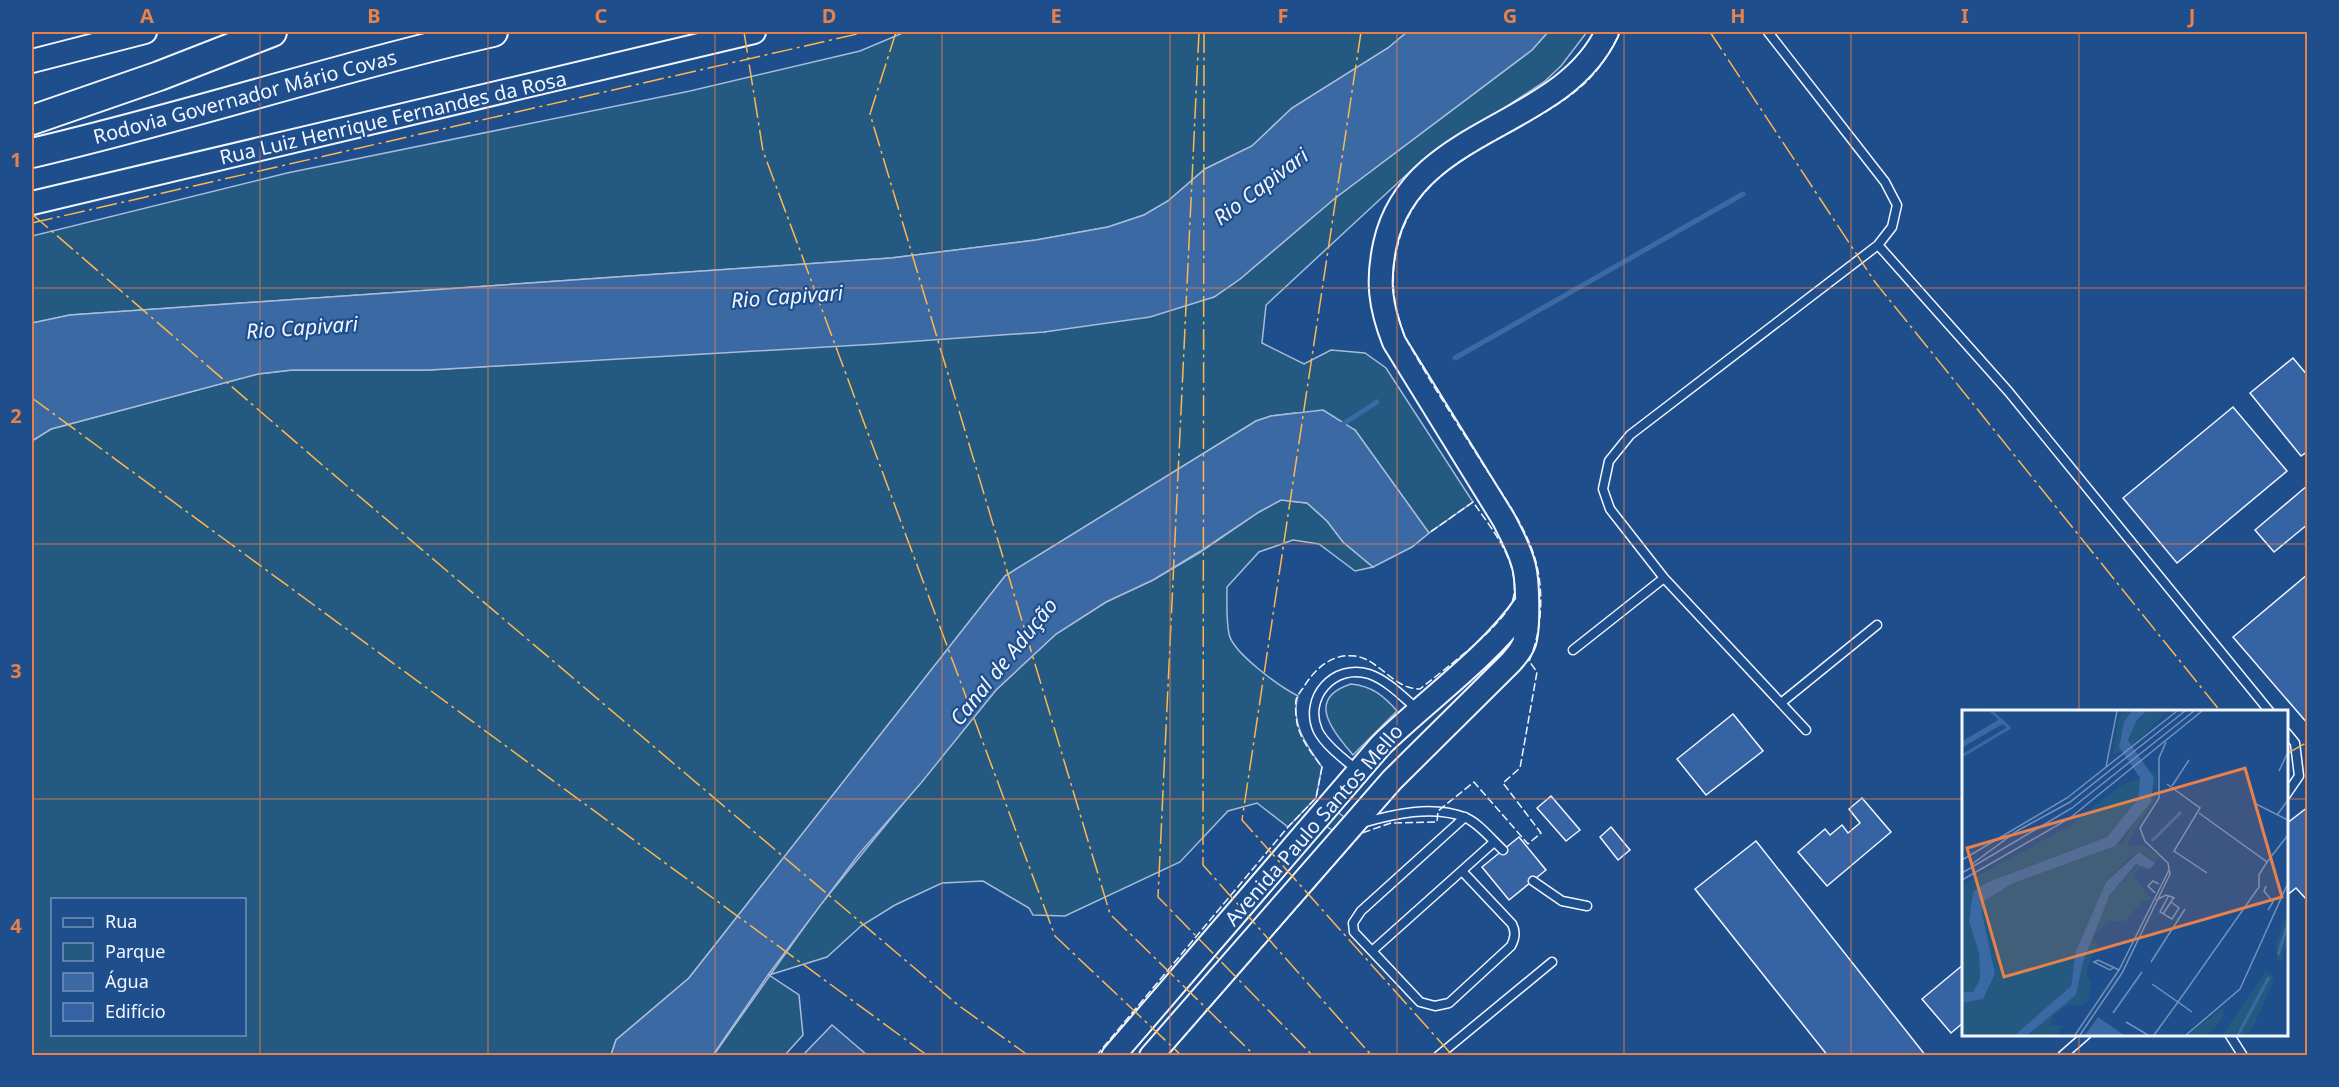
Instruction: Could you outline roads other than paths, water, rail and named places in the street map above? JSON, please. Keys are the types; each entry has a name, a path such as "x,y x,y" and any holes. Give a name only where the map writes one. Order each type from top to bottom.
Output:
{"highway":[{"name":"Rodovia Governador Mário Covas","path":"32,120 159,76 272,32"},
{"name":"Rodovia Governador Mário Covas","path":"32,153 150,124 407,52 493,32"}],"street":[{"path":"32,61 145,32"},
{"name":"Rua Luiz Henrique Fernandes da Rosa","path":"32,203 754,32"},
{"name":"Avenida Paulo Santos Mello","path":"1151,1056 1181,1019 1413,758 1519,654 1526,630 1527,587 1524,565 1504,520 1394,342 1384,317 1380,294 1381,266 1392,225 1400,206 1420,177 1456,149 1545,97 1576,75 1603,41 1607,32"},
{"name":"Avenida Paulo Santos Mello","path":"1113,1056 1358,771 1417,710 1502,635 1526,604"},
{"path":"1417,710 1440,732"},
{"path":"1323,811 1336,805 1348,812 1346,832"},
{"path":"1160,1001 1181,1019"}],"lane":[{"path":"1768,32 1885,182 1897,205 1892,227 1878,245 1630,435 1609,461 1603,489 1610,509 1664,578 1806,730"},
{"path":"1878,245 2016,400 2268,710"},
{"path":"1573,650 1664,578"},
{"path":"1781,703 1876,625"},
{"path":"1358,771 1329,745 1319,732 1314,713 1318,694 1333,677 1350,672 1369,674 1391,687 1417,710"},
{"path":"2288,734 2295,743 2299,776"},
{"path":"2288,792 2307,769"},
{"path":"1346,832 1383,817 1438,811 1466,817 1503,850"},
{"path":"1462,871 1512,924 1515,930 1514,938 1511,946 1449,1004 1435,1006 1420,1002 1354,932 1353,923 1361,911 1466,817"},
{"path":"1371,951 1494,842"},
{"path":"1533,881 1562,901 1587,906"},
{"path":"1438,1056 1552,962"},
{"path":"2062,1056 2086,1036"},
{"path":"2230,1036 2243,1056"}],"water":[{"name":"Rio Capivari","path":"1407,32 1548,32 1532,50 1334,199 1240,279 1214,297 1150,317 1044,332 877,344 429,370 292,370 258,374 51,429 32,441 32,323 70,315 891,258 1036,240 1108,227 1144,215 1168,201 1205,169 1252,146 1292,108 1388,48"},
{"name":"Canal de Adução","path":"1323,410 1355,430 1429,533 1412,547 1373,567 1343,542 1327,521 1307,503 1281,500 1153,580 1106,602 1056,634 996,690 921,783 859,854 768,975 713,1055 611,1055 616,1040 689,978 1005,576 1256,421 1271,416"}],"waterway":[{"path":"1455,358 1743,194"},
{"path":"1338,427 1377,402"}]}
